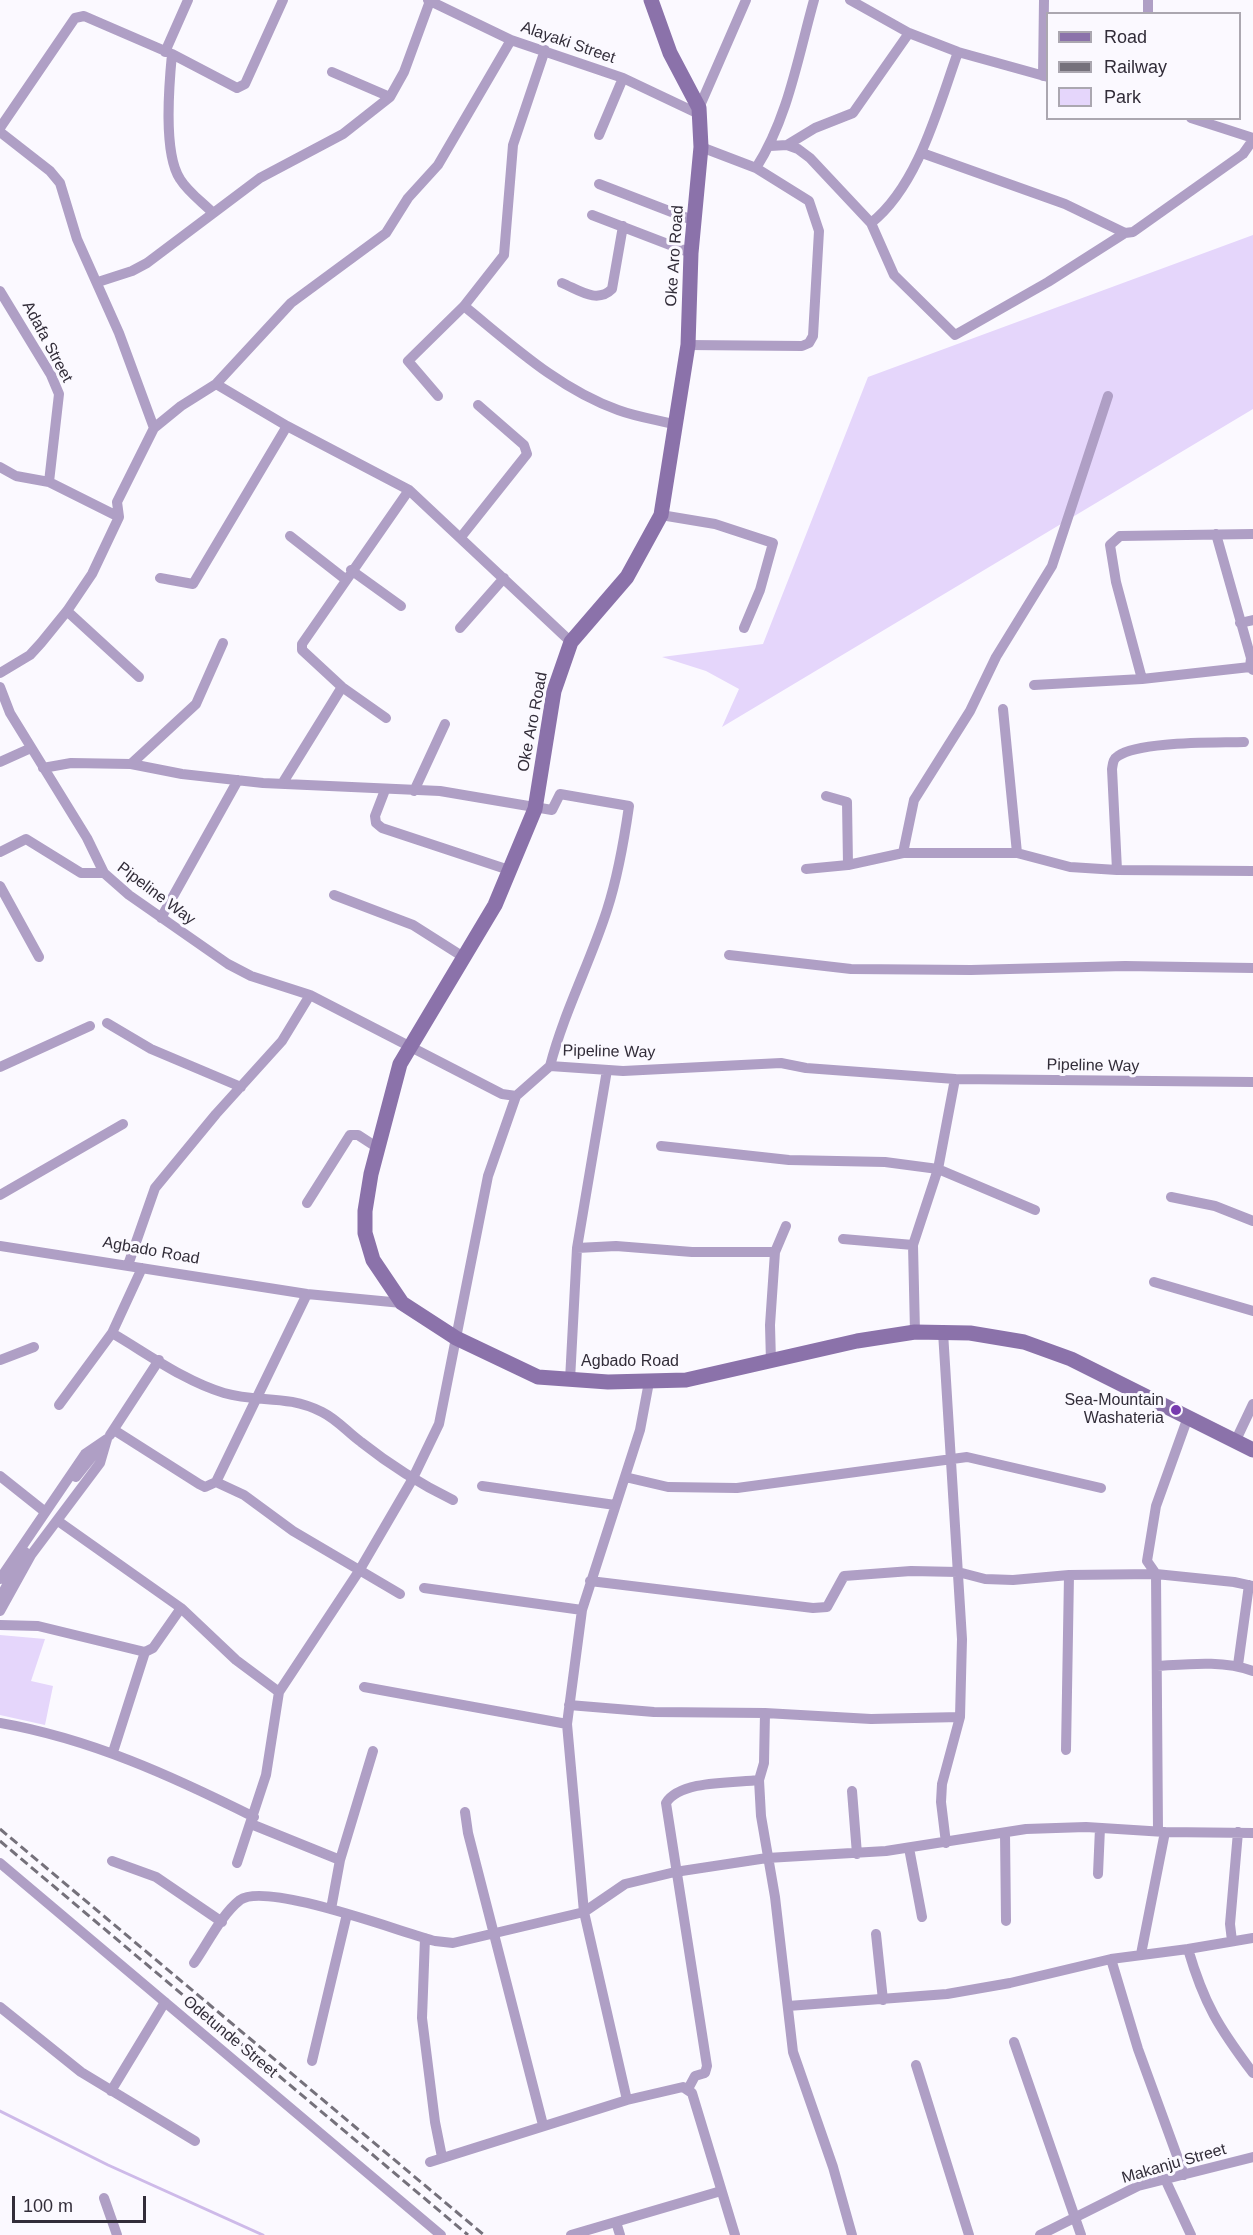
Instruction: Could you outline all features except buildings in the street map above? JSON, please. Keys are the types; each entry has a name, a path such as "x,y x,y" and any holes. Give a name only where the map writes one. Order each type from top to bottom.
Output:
{"main road":[{"name":"Oke Aro Road","path":"402,1303 373,1260 365,1233 365,1211 387,1105 408,1046 465,958 495,905 535,809 554,691 571,642 627,577 661,515 688,345 692,253 701,147 699,111 670,53 651,0"},
{"name":"Agbado Road","path":"402,1303 456,1338 538,1377 570,1380 649,1382 686,1380 771,1362 818,1348 915,1332 980,1334 1024,1342 1071,1359 1253,1450"}],"street":[{"path":"188,0 169,53 168,99 173,165 181,182 213,213"},
{"path":"154,428 98,282 77,239 56,177 0,130 75,18 84,15 169,53 237,88 242,88 283,0"},
{"path":"98,282 132,272 147,263 269,172 343,134 390,97 404,72 429,0"},
{"name":"Alayaki Street","path":"429,0 512,40 623,78 699,111"},
{"path":"699,111 746,0"},
{"path":"756,168 770,146 786,104 814,0"},
{"path":"850,0 909,33 958,52 1045,76 1044,0"},
{"path":"787,145 815,128 853,112 909,33"},
{"path":"0,673 30,655 67,611 92,574 119,517 117,502 154,428 216,384 291,303 386,233 408,198 438,165 512,40"},
{"path":"438,396 408,361 464,306 504,255 513,145 545,50"},
{"path":"871,223 883,213 922,153 958,52"},
{"path":"332,72 390,97"},
{"path":"599,135 623,78"},
{"path":"770,146 787,145 798,149 810,158 871,223 894,275 955,336 1048,282 1125,233 1132,232 1243,154 1253,139 1197,120"},
{"path":"688,345 802,346 809,343 813,336 818,222 809,201 756,168 701,147"},
{"path":"922,153 1065,204 1125,233"},
{"path":"599,184 695,221"},
{"path":"592,215 692,253"},
{"path":"562,283 596,297 605,296 612,289 624,226"},
{"name":"Adafa Street","path":"0,291 51,375 58,394 49,482"},
{"path":"464,306 554,378 577,391 619,411 677,425"},
{"path":"216,384 287,426 409,490 571,642"},
{"path":"903,853 914,800 970,711 996,657 1052,566 1108,396"},
{"path":"461,537 527,454 524,445 478,405"},
{"path":"160,578 193,584 287,426"},
{"path":"0,467 16,476 49,482 119,517"},
{"path":"386,718 342,687 302,650 302,644 409,490"},
{"path":"661,515 715,524 773,543 760,590 744,628"},
{"path":"1034,685 1142,679 1252,669 1251,658 1216,534"},
{"path":"1142,679 1116,582 1110,545 1120,536 1253,534"},
{"path":"290,536 400,606"},
{"path":"460,628 504,578"},
{"path":"67,611 139,677"},
{"path":"1240,623 1253,620"},
{"path":"131,764 196,704 223,643"},
{"name":"Pipeline Way","path":"0,687 10,713 87,838 104,873 202,948 243,972 310,995 452,1066 495,1091 516,1096 550,1066 607,1070 781,1063 807,1068 955,1079 1253,1082"},
{"path":"282,784 342,687"},
{"path":"1003,709 1017,853"},
{"path":"414,791 445,724"},
{"path":"1117,870 1112,768 1114,759 1119,755 1155,747 1244,742"},
{"path":"0,762 32,748"},
{"path":"43,768 71,763 131,764 182,774 282,784 470,794 535,809 552,810 560,794 629,806 622,859 607,911 560,1028 550,1066"},
{"path":"161,918 238,780"},
{"path":"386,789 375,816 376,823 382,828 509,870"},
{"path":"826,796 843,800 848,805 848,865"},
{"path":"0,852 26,838 81,873 104,873"},
{"path":"806,869 848,865 903,853 1017,853 1070,867 1253,872"},
{"path":"0,886 39,957"},
{"path":"334,896 413,926 465,958"},
{"path":"729,955 850,969 1253,968"},
{"path":"128,1265 155,1188 282,1041 310,995"},
{"path":"107,1023 151,1049 242,1087"},
{"path":"0,1067 90,1026"},
{"path":"570,1380 576,1248 607,1070"},
{"path":"915,1332 913,1245 938,1169 955,1079"},
{"path":"237,1863 253,1821 266,1774 279,1692 359,1571 412,1480 439,1424 488,1176 516,1096"},
{"path":"0,1195 123,1124"},
{"path":"307,1203 350,1135 358,1136 378,1148"},
{"path":"661,1146 789,1160 885,1162 938,1169 1035,1210"},
{"path":"1171,1197 1215,1206 1253,1221"},
{"path":"771,1362 770,1325 775,1251 786,1226"},
{"path":"843,1239 913,1245"},
{"name":"Agbado Road","path":"0,1246 307,1294 402,1303"},
{"path":"576,1248 616,1246 692,1252 775,1251"},
{"path":"59,1405 112,1333 142,1268"},
{"path":"1154,1282 1253,1311"},
{"path":"110,1434 205,1487 216,1482 255,1397 307,1294"},
{"path":"943,1332 962,1639 960,1717 942,1784 941,1802 946,1843"},
{"path":"112,1333 195,1381 225,1393 290,1399 320,1411 341,1423 358,1440 412,1480 453,1500"},
{"path":"0,1360 34,1347"},
{"path":"0,1598 22,1557 69,1487 110,1434 159,1360"},
{"path":"627,2100 584,1912 567,1724 582,1610 640,1430 649,1382"},
{"path":"1235,1442 1253,1404"},
{"path":"1141,1954 1161,1832 1156,1574 1147,1562 1156,1506 1188,1417"},
{"path":"0,1579 85,1454 110,1434"},
{"path":"0,1611 31,1555 100,1463 110,1434"},
{"path":"625,1477 668,1487 737,1488 952,1459 975,1458 1101,1488"},
{"path":"0,1476 44,1512"},
{"path":"216,1482 244,1496 293,1531 400,1594"},
{"path":"482,1486 615,1505"},
{"path":"58,1521 181,1608 236,1660 279,1692"},
{"path":"590,1581 823,1608 829,1604 844,1576 911,1571 958,1572 985,1579 1013,1580 1069,1575 1156,1574 1251,1586 1238,1665"},
{"path":"1066,1750 1069,1575"},
{"path":"424,1588 582,1610"},
{"path":"0,1625 56,1629 136,1652 145,1652 153,1648 181,1608"},
{"path":"113,1752 145,1652"},
{"path":"1157,1666 1238,1665 1253,1671"},
{"path":"364,1687 567,1724"},
{"path":"569,1706 654,1712 765,1713 871,1719 960,1717"},
{"path":"765,1713 764,1763 759,1780 761,1816 774,1887 793,2052 833,2167 852,2235"},
{"path":"0,1723 113,1752 168,1774 253,1821 340,1860"},
{"path":"331,1909 340,1860 373,1751"},
{"path":"735,2235 688,2089 695,2076 705,2073 707,2066 666,1803 672,1793 684,1788 759,1780"},
{"path":"852,1791 857,1854"},
{"path":"465,1812 468,1833 543,2126"},
{"path":"1098,1874 1100,1828"},
{"path":"194,1963 239,1901 259,1894 331,1909 425,1938 453,1943 495,1935 584,1912 625,1884 675,1872 767,1858 857,1854 1005,1833 1100,1828 1161,1832 1253,1833"},
{"path":"1232,1941 1230,1924 1238,1832"},
{"path":"1005,1833 1006,1921"},
{"path":"909,1848 922,1917"},
{"path":"112,1861 156,1877 222,1922"},
{"name":"Odetunde Street","path":"0,1863 441,2235"},
{"path":"312,2061 347,1914"},
{"path":"876,1934 883,2000"},
{"path":"425,1938 422,2018 431,2100 442,2157"},
{"path":"788,2006 883,2000 968,1991 1111,1959 1253,1938"},
{"path":"1188,1949 1201,1992 1211,2013 1253,2073"},
{"path":"1111,1959 1138,2049 1184,2175"},
{"path":"111,2091 165,2002"},
{"path":"0,2007 81,2072 195,2141"},
{"path":"1014,2042 1073,2218 1081,2235"},
{"path":"916,2065 969,2235"},
{"path":"430,2162 627,2100 683,2087 688,2089"},
{"name":"Makanju Street","path":"1040,2235 1138,2186 1253,2157"},
{"path":"1165,2179 1191,2235"},
{"path":"571,2235 721,2190"},
{"path":"104,2198 117,2235"},
{"path":"616,2222 620,2235"}],"green space":[{"path":"1253,235 1253,409 722,727 739,689 706,671 662,657 763,644 868,377"},
{"path":"0,1635 45,1639 31,1681 53,1686 45,1725 0,1715"}],"waterway":[{"path":"0,2111 108,2165 263,2235"}],"railway":[{"path":"0,1829 484,2235"},
{"path":"0,1841 468,2235"}],"place":[{"name":"Sea-Mountain Washateria","path":"1176,1410"}]}
